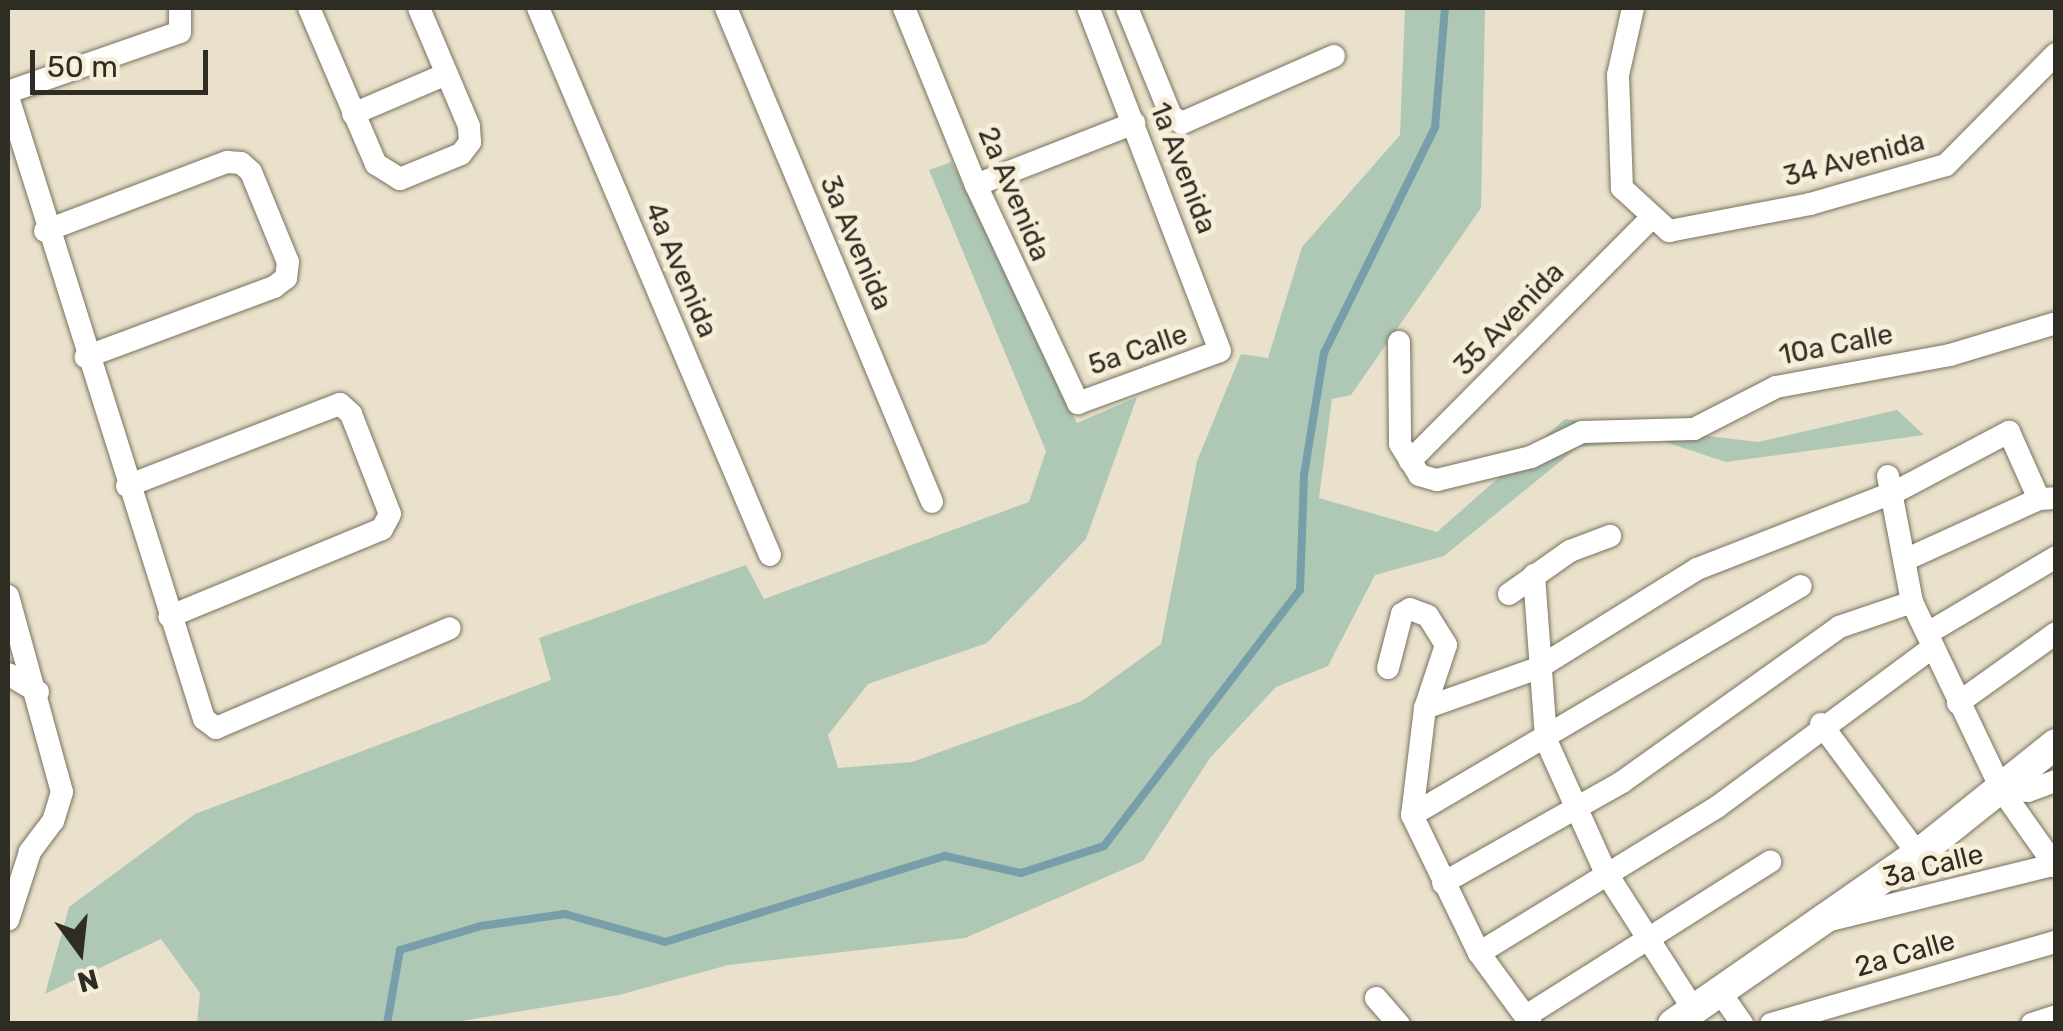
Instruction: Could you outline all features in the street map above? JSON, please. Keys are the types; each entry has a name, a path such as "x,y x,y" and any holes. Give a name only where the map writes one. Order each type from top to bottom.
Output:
{"street":[{"path":"180,8 180,32 8,94 44,231 204,719 216,728 450,628"},
{"path":"309,8 353,114 386,174 400,179 461,154 470,142 419,8"},
{"name":"4a Avenida","path":"538,8 770,555"},
{"name":"3a Avenida","path":"726,8 932,502"},
{"name":"2a Avenida","path":"904,8 976,185 1074,402"},
{"name":"1a Avenida","path":"1088,8 1220,351"},
{"path":"1127,8 1171,116 1182,123 1334,56"},
{"path":"1634,8 1618,76 1622,188 1651,218"},
{"name":"34 Avenida","path":"1651,218 1683,231 1946,166 2056,54"},
{"path":"353,114 447,74"},
{"path":"976,185 1134,123"},
{"path":"44,231 227,162 241,163 251,172 288,262 286,278 274,287 86,358"},
{"name":"35 Avenida","path":"1410,461 1651,218"},
{"name":"10a Calle","path":"1410,461 1419,475 1436,480 1532,457 1582,432 1694,429 1776,386 1950,356 2056,323"},
{"path":"1399,342 1400,444 1410,461"},
{"name":"5a Calle","path":"1074,402 1220,351"},
{"path":"127,486 340,404 351,414 390,514 382,529 170,617"},
{"path":"1424,708 1538,668 1697,569 2009,432 2047,499 1906,559"},
{"path":"1892,484 1912,602 2001,789 2055,865"},
{"path":"1509,594 1534,575 1610,536"},
{"path":"1479,953 1605,871 1717,807 1931,640 2056,556"},
{"path":"1534,575 1546,740 1573,810 1684,1017 1918,854 2056,744"},
{"path":"1412,815 1546,740 1700,640 1800,586"},
{"path":"8,596 38,692 62,792 53,821 30,852 8,917"},
{"path":"1443,883 1573,810 1682,741 1839,627 1912,602"},
{"path":"1388,668 1402,614 1410,609 1428,616 1446,646 1424,708 1412,815 1479,953 1529,1020 1770,862"},
{"path":"1958,703 2056,633"},
{"path":"8,674 38,692"},
{"path":"1822,724 1918,854"},
{"path":"2001,789 2028,791 2056,782"},
{"path":"8,842 30,852"},
{"name":"3a Calle","path":"1824,921 2055,865"},
{"name":"2a Calle","path":"1771,1024 2056,942"},
{"path":"1720,992 1742,1024"},
{"path":"1376,998 1399,1024"},
{"path":"2032,1024 2056,1016"}],"green space":[{"path":"1405,8 1485,9 1481,208 1351,395 1332,399 1319,498 1437,532 1565,419 1758,442 1897,410 1924,435 1726,462 1659,440 1578,447 1444,556 1375,575 1328,666 1276,687 1210,758 1143,861 965,938 728,965 619,995 449,1023 197,1023 200,993 161,939 45,994 69,907 195,814 551,680 539,638 746,565 764,599 1029,502 1046,451 929,170 952,162 1077,423 1137,397 1086,539 987,643 868,684 828,735 838,768 912,762 1082,701 1161,644 1197,461 1241,354 1268,358 1302,247 1400,135"}],"waterway":[{"path":"387,1024 400,950 481,926 565,914 665,942 945,856 1021,873 1104,846 1300,590 1304,475 1324,353 1435,127 1445,8"}]}
